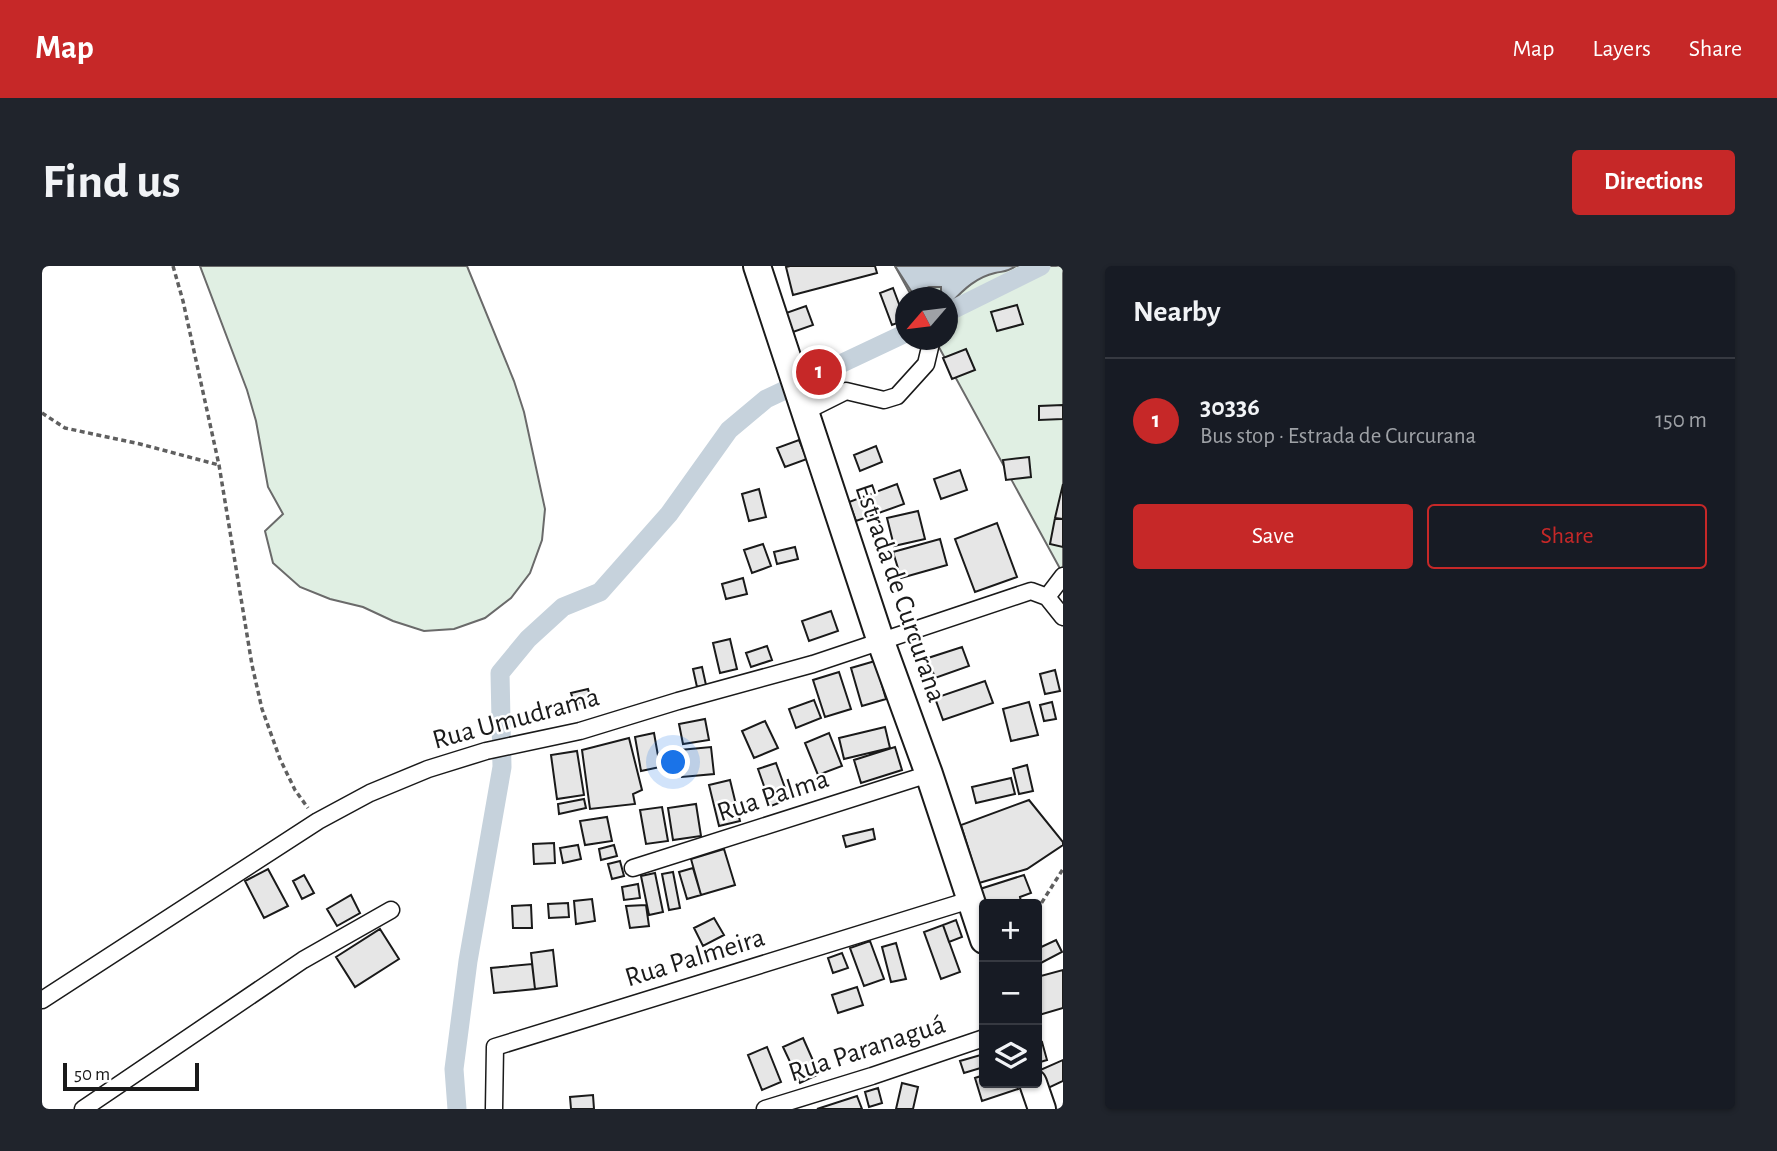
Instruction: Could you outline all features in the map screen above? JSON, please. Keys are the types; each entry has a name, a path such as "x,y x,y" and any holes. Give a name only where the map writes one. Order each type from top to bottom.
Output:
{"main road":[{"name":"Estrada de Curcurana","path":"757,266 881,642 929,774 979,926"},
{"path":"1035,1088 1042,1109"}],"street":[{"path":"804,405 846,391 884,400 897,396 926,364 929,350"},
{"path":"1063,576 1047,597 1063,617"},
{"name":"Rua Umudrama","path":"42,1000 318,821 370,793 428,769 486,751 580,731 881,642 1006,598 1031,592 1047,597"},
{"name":"Rua Palma","path":"633,868 929,774"},
{"name":"Rua Palmeira","path":"494,1109 495,1047 970,901"},
{"path":"83,1109 303,960 391,910"},
{"name":"Rua Paranaguá","path":"765,1109 979,1040"}],"path":[{"path":"173,266 219,465 252,665 262,709 279,759 295,790 318,821"},
{"path":"42,413 65,428 140,443 219,465"},
{"path":"1042,902 1063,869"}],"green space":[{"path":"200,266 467,266 524,412 545,509 542,540 530,573 511,598 485,618 454,629 424,631 363,607 330,599 300,587 273,563 265,531 283,514 268,487 256,421 247,390"},
{"path":"895,266 1063,266 1063,574 940,350 958,350 958,287 907,287"}],"shaded area":[{"path":"895,266 1016,266 988,275 958,296 958,287 908,287"}],"building":[{"path":"875,266 877,273 793,295 786,267"},
{"path":"893,288 895,324 892,325 880,293"},
{"path":"1017,305 1023,324 997,331 991,312"},
{"path":"806,306 813,325 793,332 786,313"},
{"path":"966,349 975,370 952,379 943,358"},
{"path":"1063,405 1063,419 1039,420 1039,406"},
{"path":"799,440 807,459 785,467 777,448"},
{"path":"876,446 882,462 860,471 854,455"},
{"path":"1029,457 1031,477 1006,480 1003,460"},
{"path":"960,470 967,490 941,499 934,479"},
{"path":"897,484 904,504 856,521 849,502"},
{"path":"1063,484 1063,519 1055,518"},
{"path":"759,489 766,517 749,521 742,494"},
{"path":"918,511 925,539 894,546 887,518"},
{"path":"1055,518 1063,519 1063,547 1050,544"},
{"path":"997,523 1017,577 975,592 955,539"},
{"path":"940,539 947,565 901,578 893,552"},
{"path":"763,544 771,566 752,573 744,550"},
{"path":"795,547 798,559 777,564 774,552"},
{"path":"743,578 747,594 726,599 722,584"},
{"path":"831,611 838,631 809,641 802,621"},
{"path":"730,639 737,669 720,673 713,643"},
{"path":"767,646 772,660 751,667 746,653"},
{"path":"962,647 969,666 935,678 928,658"},
{"path":"875,661 886,699 862,706 851,668"},
{"path":"702,667 706,685 697,687 693,669"},
{"path":"1055,670 1060,691 1045,694 1040,674"},
{"path":"839,672 851,709 825,717 813,680"},
{"path":"985,681 993,703 943,720 935,698"},
{"path":"588,689 591,700 575,705 571,693"},
{"path":"814,700 821,718 796,728 789,709"},
{"path":"1029,702 1038,735 1011,741 1003,709"},
{"path":"1052,702 1056,719 1044,721 1040,705"},
{"path":"705,719 709,740 683,744 679,724"},
{"path":"765,721 778,748 754,758 742,731"},
{"path":"885,727 890,748 844,759 839,738"},
{"path":"654,733 660,767 641,771 635,737"},
{"path":"829,733 842,766 818,775 805,743"},
{"path":"629,738 642,790 633,794 635,804 590,809 582,750"},
{"path":"711,747 714,774 682,777 680,750"},
{"path":"895,747 902,770 861,783 854,760"},
{"path":"577,751 584,795 557,799 551,755"},
{"path":"776,763 789,799 771,806 758,769"},
{"path":"1027,765 1033,791 1019,794 1013,769"},
{"path":"1011,778 1015,794 976,803 972,787"},
{"path":"730,780 740,821 719,826 709,785"},
{"path":"584,799 586,808 559,814 558,804"},
{"path":"1029,800 1063,845 1027,869 979,883 961,825"},
{"path":"696,804 701,836 673,840 668,808"},
{"path":"662,807 668,841 646,844 640,810"},
{"path":"607,817 612,841 585,845 580,821"},
{"path":"873,829 875,839 846,847 843,836"},
{"path":"554,843 555,863 534,864 533,844"},
{"path":"578,845 581,859 563,863 560,848"},
{"path":"614,845 617,856 601,860 599,849"},
{"path":"724,849 735,885 701,895 691,859"},
{"path":"620,861 624,876 612,879 608,864"},
{"path":"693,868 701,895 687,899 679,872"},
{"path":"268,869 288,906 264,918 245,881"},
{"path":"673,872 680,908 669,910 662,874"},
{"path":"655,873 663,912 649,915 641,876"},
{"path":"304,875 314,893 302,899 293,881"},
{"path":"1024,875 1031,893 1020,899 983,899 980,889"},
{"path":"638,884 640,898 624,900 622,887"},
{"path":"351,895 360,913 337,926 327,909"},
{"path":"592,899 595,921 576,924 574,901"},
{"path":"568,903 569,917 549,918 548,904"},
{"path":"531,905 532,928 513,928 512,906"},
{"path":"646,905 649,926 630,928 626,906"},
{"path":"714,918 724,935 703,946 694,928"},
{"path":"956,920 962,937 949,942 943,925"},
{"path":"943,925 960,972 941,979 924,932"},
{"path":"380,929 399,959 355,987 336,957"},
{"path":"1056,940 1062,952 1042,962 1042,947"},
{"path":"870,941 884,979 864,986 850,948"},
{"path":"896,943 906,979 891,982 882,947"},
{"path":"553,950 557,986 535,989 531,953"},
{"path":"842,953 848,968 833,973 828,958"},
{"path":"532,964 535,989 494,993 491,968"},
{"path":"1063,970 1063,1008 1042,1014 1042,976"},
{"path":"857,987 863,1005 838,1013 832,995"},
{"path":"803,1038 819,1074 800,1083 783,1047"},
{"path":"1042,1042 1047,1060 1042,1062"},
{"path":"767,1047 781,1082 762,1090 748,1055"},
{"path":"979,1055 979,1068 964,1073 960,1061"},
{"path":"1063,1060 1063,1081 1046,1089 1042,1080 1042,1069"},
{"path":"979,1077 979,1088 1018,1089 982,1101 975,1078"},
{"path":"902,1083 918,1087 913,1109 896,1109"},
{"path":"878,1088 882,1103 869,1107 865,1092"},
{"path":"593,1095 594,1109 571,1109 570,1097"},
{"path":"857,1096 862,1109 817,1109"}],"waterway":[{"path":"958,307 1041,266"},
{"path":"457,1109 454,1069 468,961 502,767 500,673 528,639 563,607 600,592 669,514 729,430 766,399 895,338"}],"place":[{"name":"30336","path":"819,372"}]}
